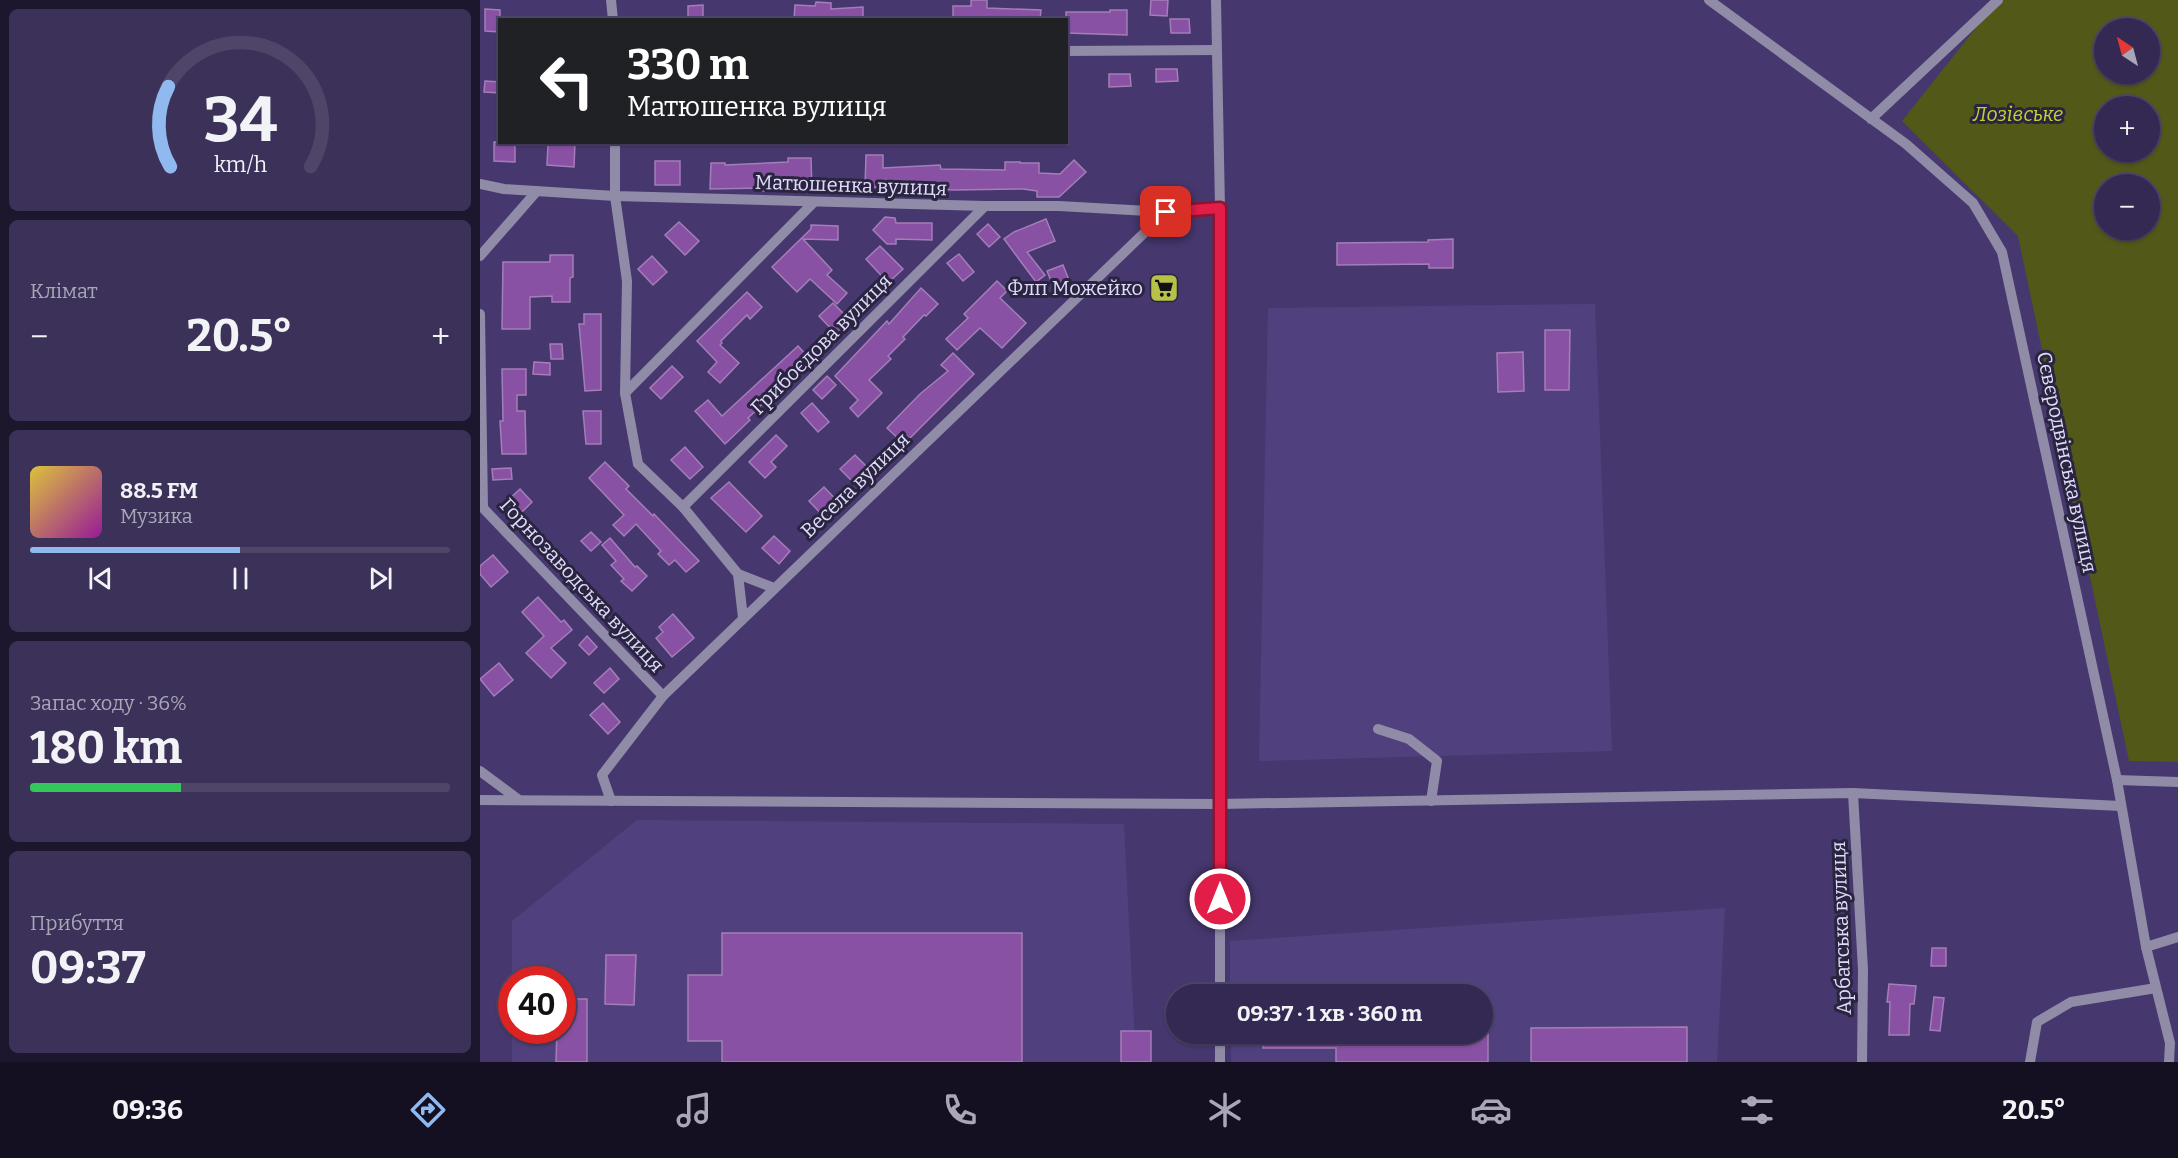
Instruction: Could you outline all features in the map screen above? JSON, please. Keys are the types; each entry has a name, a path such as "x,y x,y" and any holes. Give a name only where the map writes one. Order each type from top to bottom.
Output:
{"street":[{"path":"611,0 613,18"},
{"path":"1216,0 1220,208 1220,984"},
{"name":"Сєвєродвінська вулиця","path":"1709,0 1906,144 1973,203 2002,252 2117,780 2146,946 2170,1043 2169,1062"},
{"path":"1871,119 1998,0"},
{"path":"1068,51 1216,50"},
{"path":"615,144 615,196 627,281 625,393 638,464 683,507 738,574 774,588"},
{"name":"Матюшенка вулиця","path":"480,184 537,191 615,196 1059,206 1166,212 1220,208"},
{"path":"480,256 537,191"},
{"path":"625,393 814,202"},
{"name":"Грибоєдова вулиця","path":"683,507 985,206"},
{"name":"Весела вулиця","path":"611,801 602,775 663,696 1166,212"},
{"name":"Горнозаводська вулиця","path":"480,314 483,508 663,696"},
{"path":"738,574 743,618"},
{"path":"1378,729 1409,739 1437,761 1431,801"},
{"path":"480,771 519,800"},
{"path":"2117,780 2178,782"},
{"path":"480,800 1220,804 1853,793 2121,806"},
{"name":"Арбатська вулиця","path":"1853,793 1863,970 1862,1062"},
{"path":"2146,946 2178,937"},
{"path":"2030,1062 2037,1022 2071,1002 2156,988"},
{"path":"1220,1044 1220,1062"}],"shaded area":[{"path":"1595,304 1612,751 1259,761 1268,308"},
{"path":"637,820 1124,824 1136,1062 512,1062 512,1044 576,1044 576,966 512,966 512,921"},
{"path":"1725,908 1717,1062 1231,1062 1231,1044 1493,1044 1493,984 1230,984 1230,941"}],"green space":[{"name":"Лозівське","path":"1998,0 2178,0 2178,762 2129,761 2018,236 1902,121"}],"building":[{"path":"971,0 987,0 987,8 1041,10 1040,18 953,18 953,6 971,6"},
{"path":"1151,0 1168,0 1167,16 1150,15"},
{"path":"816,2 831,3 831,9 863,7 863,18 794,18 795,5 815,6"},
{"path":"703,5 703,18 688,18 688,6"},
{"path":"485,9 500,10 498,32 485,31"},
{"path":"1110,10 1127,10 1127,35 1068,33 1066,12 1110,12"},
{"path":"1170,19 1189,19 1190,33 1171,33"},
{"path":"1156,69 1177,69 1178,81 1156,82"},
{"path":"1109,74 1130,74 1131,86 1109,87"},
{"path":"485,81 498,82 498,93 484,92"},
{"path":"494,142 515,144 515,162 494,161"},
{"path":"548,144 575,144 574,167 547,165"},
{"path":"866,155 883,155 883,168 940,165 941,169 1005,170 1005,162 1020,162 1039,163 1039,173 1060,174 1074,160 1086,172 1059,197 1037,197 1037,191 1023,189 954,190 865,187"},
{"path":"788,158 811,158 812,191 762,191 762,188 710,189 711,163 725,163 725,165 788,162"},
{"path":"655,161 680,161 680,185 655,185"},
{"path":"885,217 895,218 896,223 932,223 932,240 896,239 896,244 887,244 873,230"},
{"path":"1046,219 1055,241 1027,252 1045,275 1036,282 1004,239 1014,232"},
{"path":"679,222 699,241 685,255 665,235"},
{"path":"988,224 1000,237 989,247 977,234"},
{"path":"811,225 838,226 838,240 803,239 832,270 827,275 847,293 837,304 810,279 797,292 772,267 811,229"},
{"path":"1453,239 1453,268 1429,268 1429,264 1337,265 1337,243 1428,242 1428,240"},
{"path":"880,246 903,269 888,283 866,259"},
{"path":"959,254 974,272 963,281 947,263"},
{"path":"550,255 573,255 570,302 552,302 552,296 530,297 530,329 502,329 503,262 550,262"},
{"path":"652,256 667,272 653,285 638,269"},
{"path":"1063,265 1069,280 1053,286 1047,271"},
{"path":"997,281 1007,291 1000,298 1026,323 1002,348 980,328 957,350 946,339 968,318 964,314"},
{"path":"921,288 938,304 903,337 905,339 888,356 891,359 869,380 882,393 858,417 850,408 858,400 835,376 887,321 889,324"},
{"path":"747,292 762,307 750,319 747,315 721,341 720,345 739,363 720,383 708,372 717,362 697,341"},
{"path":"833,303 852,322 838,336 819,316"},
{"path":"584,314 601,314 601,390 585,391 579,324 584,324"},
{"path":"1545,330 1570,330 1569,390 1545,390"},
{"path":"550,344 562,344 563,359 551,359"},
{"path":"798,346 810,359 748,418 750,420 725,444 695,411 708,400 722,416"},
{"path":"1523,352 1524,391 1498,392 1497,353"},
{"path":"953,353 974,374 904,444 887,428 920,394 948,371 941,365"},
{"path":"534,362 550,363 550,375 533,374"},
{"path":"672,366 683,377 661,399 650,388"},
{"path":"502,369 526,369 526,395 517,395 517,411 525,411 526,454 502,454 500,421 503,421"},
{"path":"827,376 836,385 822,399 813,390"},
{"path":"812,403 829,422 818,432 801,413"},
{"path":"583,411 601,411 601,444 586,444"},
{"path":"776,435 787,446 771,462 776,467 765,478 749,462"},
{"path":"685,447 703,467 690,479 671,460"},
{"path":"855,455 873,473 858,487 840,469"},
{"path":"605,462 629,486 626,489 653,516 654,514 699,561 686,572 675,560 669,565 658,554 661,551 636,524 624,536 613,525 624,515 589,478"},
{"path":"511,468 512,479 493,480 492,469"},
{"path":"729,482 762,516 746,532 711,498"},
{"path":"824,487 841,505 826,519 809,501"},
{"path":"520,489 532,502 518,516 505,503"},
{"path":"591,532 601,542 591,551 581,541"},
{"path":"774,536 790,551 779,564 762,548"},
{"path":"610,538 635,567 637,566 647,576 632,591 621,581 624,579 611,565 616,561 602,545"},
{"path":"493,555 508,572 491,587 480,574 480,566"},
{"path":"538,597 561,622 564,620 572,630 551,648 566,663 551,678 526,653 544,636 522,612"},
{"path":"673,614 694,638 672,657 656,638 663,632 659,627"},
{"path":"587,636 597,647 589,655 579,645"},
{"path":"499,663 513,680 494,696 480,679"},
{"path":"610,668 619,679 604,693 594,683"},
{"path":"603,703 620,722 608,734 590,715"},
{"path":"722,933 1022,933 1022,1062 722,1062 722,1041 688,1041 688,975 722,975"},
{"path":"1932,948 1946,948 1946,966 1931,966"},
{"path":"606,955 636,955 634,1005 605,1004"},
{"path":"1889,984 1916,986 1914,1004 1910,1004 1909,1035 1889,1035 1890,1002 1887,1002"},
{"path":"1934,997 1944,998 1940,1031 1930,1030"},
{"path":"576,999 587,999 587,1062 556,1062 557,1044 576,1044"},
{"path":"1687,1027 1687,1062 1531,1062 1531,1028"},
{"path":"1121,1031 1151,1031 1151,1062 1121,1062"},
{"path":"1263,1044 1488,1044 1488,1062 1336,1062 1336,1048 1263,1048"}],"place":[{"name":"Флп Можейко","path":"1164,288"}],"route":[{"path":"1166,212 1220,208 1220,899"}]}
